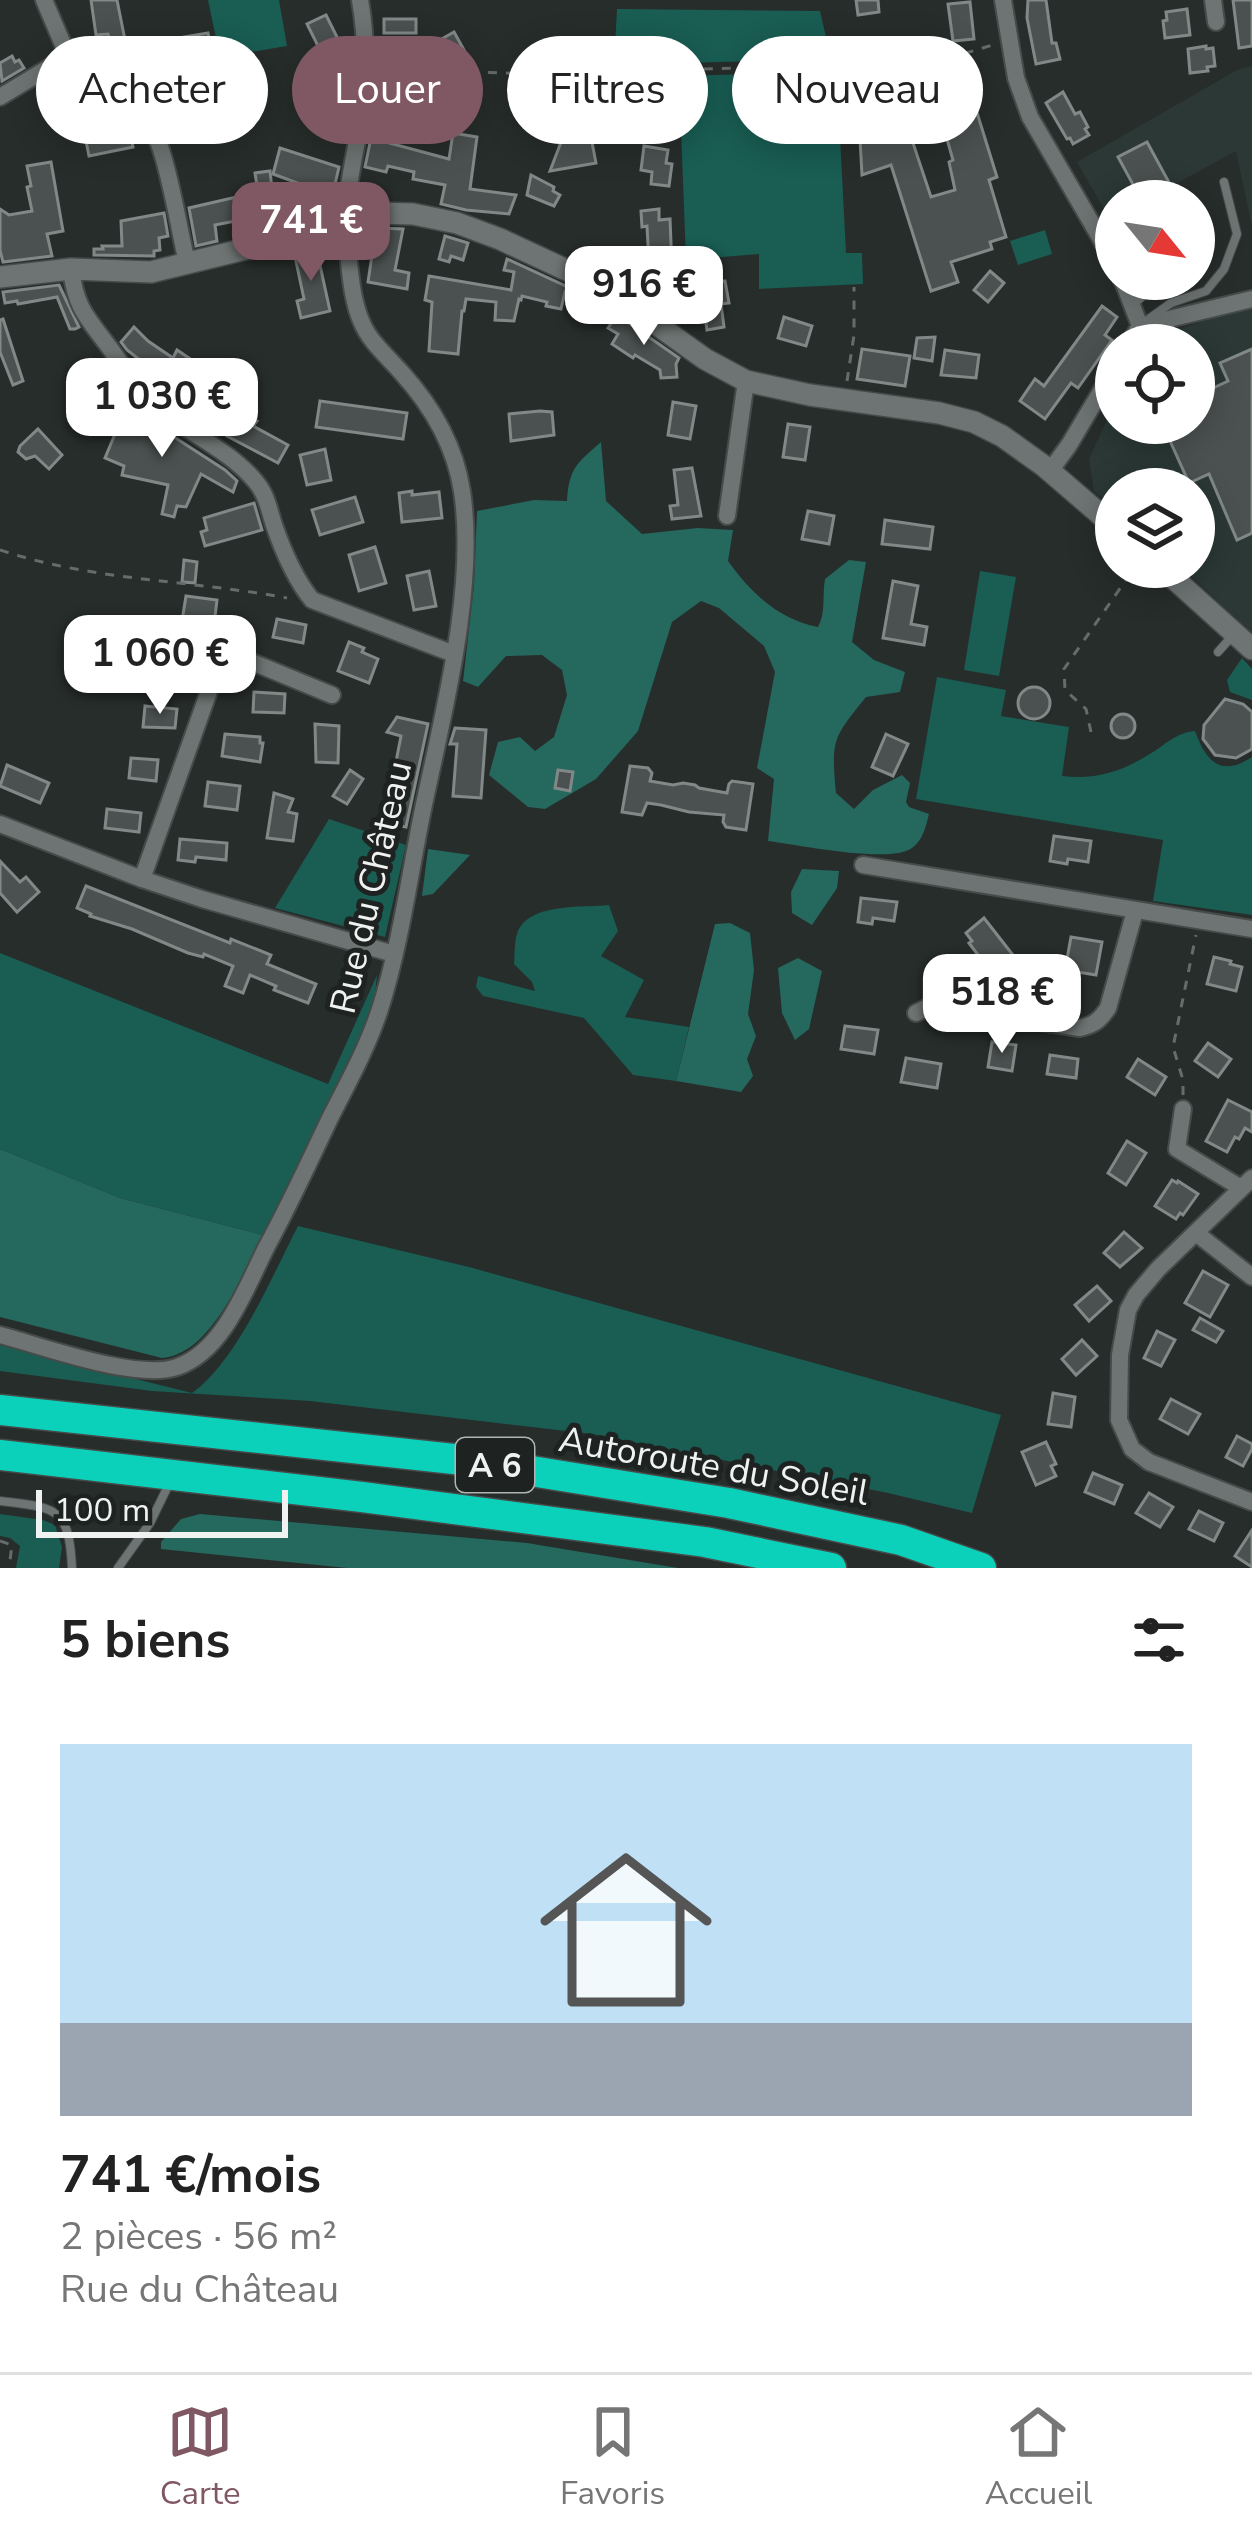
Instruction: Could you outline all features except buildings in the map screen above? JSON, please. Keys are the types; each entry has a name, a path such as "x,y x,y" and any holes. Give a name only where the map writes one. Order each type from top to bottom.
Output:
{"highway":[{"name":"Autoroute du Soleil","path":"0,1410 463,1460 663,1492 901,1540 981,1568"},
{"name":"A 6","path":"0,1455 705,1542 832,1568"}],"street":[{"path":"44,0 59,36"},
{"name":"Rue du Château","path":"360,0 366,36"},
{"path":"1003,0 1016,78 1030,117 1095,214"},
{"path":"1213,0 1216,22"},
{"path":"0,97 36,75"},
{"path":"159,144 187,262"},
{"name":"Rue du Château","path":"0,1335 128,1369 176,1367 198,1355 233,1311 364,1051 380,1009 454,654 465,533 462,489 442,427 376,345 355,300 344,219 355,144"},
{"path":"0,277 71,269 151,272 375,213 413,214 457,223 607,289 705,359 746,382 974,422 1002,436 1095,510"},
{"path":"71,269 73,288 88,322 136,387 260,487 283,548 312,600 454,654"},
{"path":"1147,324 1252,298"},
{"path":"1131,300 1138,324"},
{"path":"728,516 746,382"},
{"path":"1050,471 1095,401"},
{"path":"1184,588 1243,641"},
{"path":"142,879 218,666 240,656 332,694"},
{"path":"0,824 142,879 394,954"},
{"path":"863,865 1252,929"},
{"path":"916,1013 938,1007 1091,1026 1108,1008 1135,911"},
{"path":"1183,1109 1177,1149 1247,1183 1158,1270 1128,1310 1120,1355 1119,1420 1132,1449 1148,1462 1252,1502"},
{"path":"1196,1233 1252,1277"}],"lane":[{"path":"1142,324 1171,303 1206,291 1224,269 1237,234 1224,182"},
{"path":"1133,305 1138,300"},
{"path":"1218,652 1243,641"},
{"path":"118,1568 149,1523 172,1475"},
{"path":"0,1501 57,1512 66,1524 72,1568"}],"path":[{"path":"483,72 835,65 866,83 1008,40"},
{"path":"840,399 854,335 854,287"},
{"path":"0,550 89,572 312,600"},
{"path":"1091,732 1086,710 1065,690 1064,669 1120,588"},
{"path":"1183,1109 1183,1080 1173,1047 1199,921"},
{"path":"0,1541 11,1545 9,1568"}],"shaded area":[{"path":"1252,66 1252,226 1236,151 1183,180 1095,180 1095,194 1077,162 1237,70"},
{"path":"1252,307 1252,634 1204,588 1215,588 1215,468 1095,468 1094,491 1089,459 1096,444 1215,444 1215,324 1194,324"}],"green space":[{"path":"208,0 279,0 287,46 268,49 268,36 216,36"},
{"path":"617,9 820,11 826,36 732,36 732,62 708,62 708,36 616,36"},
{"path":"708,75 732,75 732,144 840,144 846,253 862,253 863,284 759,289 759,254 686,260 682,144 708,144"},
{"path":"1045,230 1052,254 1018,265 1010,241"},
{"path":"601,442 606,501 642,534 733,530 728,561 756,594 790,618 818,627 825,579 849,560 866,562 852,642 874,660 905,672 900,692 866,697 841,731 834,761 836,793 854,809 873,790 902,775 910,783 909,807 929,814 912,848 865,854 768,841 774,779 757,768 775,672 764,646 719,608 701,601 672,622 638,731 596,779 545,809 528,807 489,775 498,742 520,737 535,751 554,737 567,695 562,670 542,655 506,656 478,687 463,681 477,511 534,500 567,501 576,467"},
{"path":"980,571 1016,577 999,676 964,670"},
{"path":"1242,658 1252,669 1252,700 1230,692 1227,680"},
{"path":"937,677 1006,690 1001,716 1069,727 1062,776 1087,777 1121,769 1195,731 1216,763 1231,766 1252,757 1252,915 1153,901 1163,840 916,799"},
{"path":"329,819 406,845 385,937 275,908"},
{"path":"428,849 470,855 433,894 422,896"},
{"path":"802,869 839,871 837,888 812,925 792,913 791,892"},
{"path":"609,905 618,931 601,956 644,980 625,1017 689,1027 676,1081 633,1075 584,1018 483,996 476,987 478,976 535,991 514,964 516,937 523,924 532,916 557,909"},
{"path":"730,923 750,933 754,970 748,1014 756,1036 747,1059 753,1076 741,1092 676,1081 715,924"},
{"path":"0,953 328,1084 377,975 375,996 359,1039 263,1235 120,1198 0,1149"},
{"path":"798,958 822,971 809,1029 795,1040 782,1013 778,968"},
{"path":"0,1149 120,1198 263,1235 223,1310 196,1343 180,1353 162,1358 0,1317"},
{"path":"298,1226 469,1267 1001,1415 972,1513 592,1434 310,1401 152,1391 0,1371 0,1345 192,1393 238,1339"},
{"path":"0,1514 55,1525 62,1547 59,1568 16,1568 20,1546 0,1536"},
{"path":"200,1514 527,1543 678,1568 347,1568 161,1549 161,1542 181,1519"}]}
